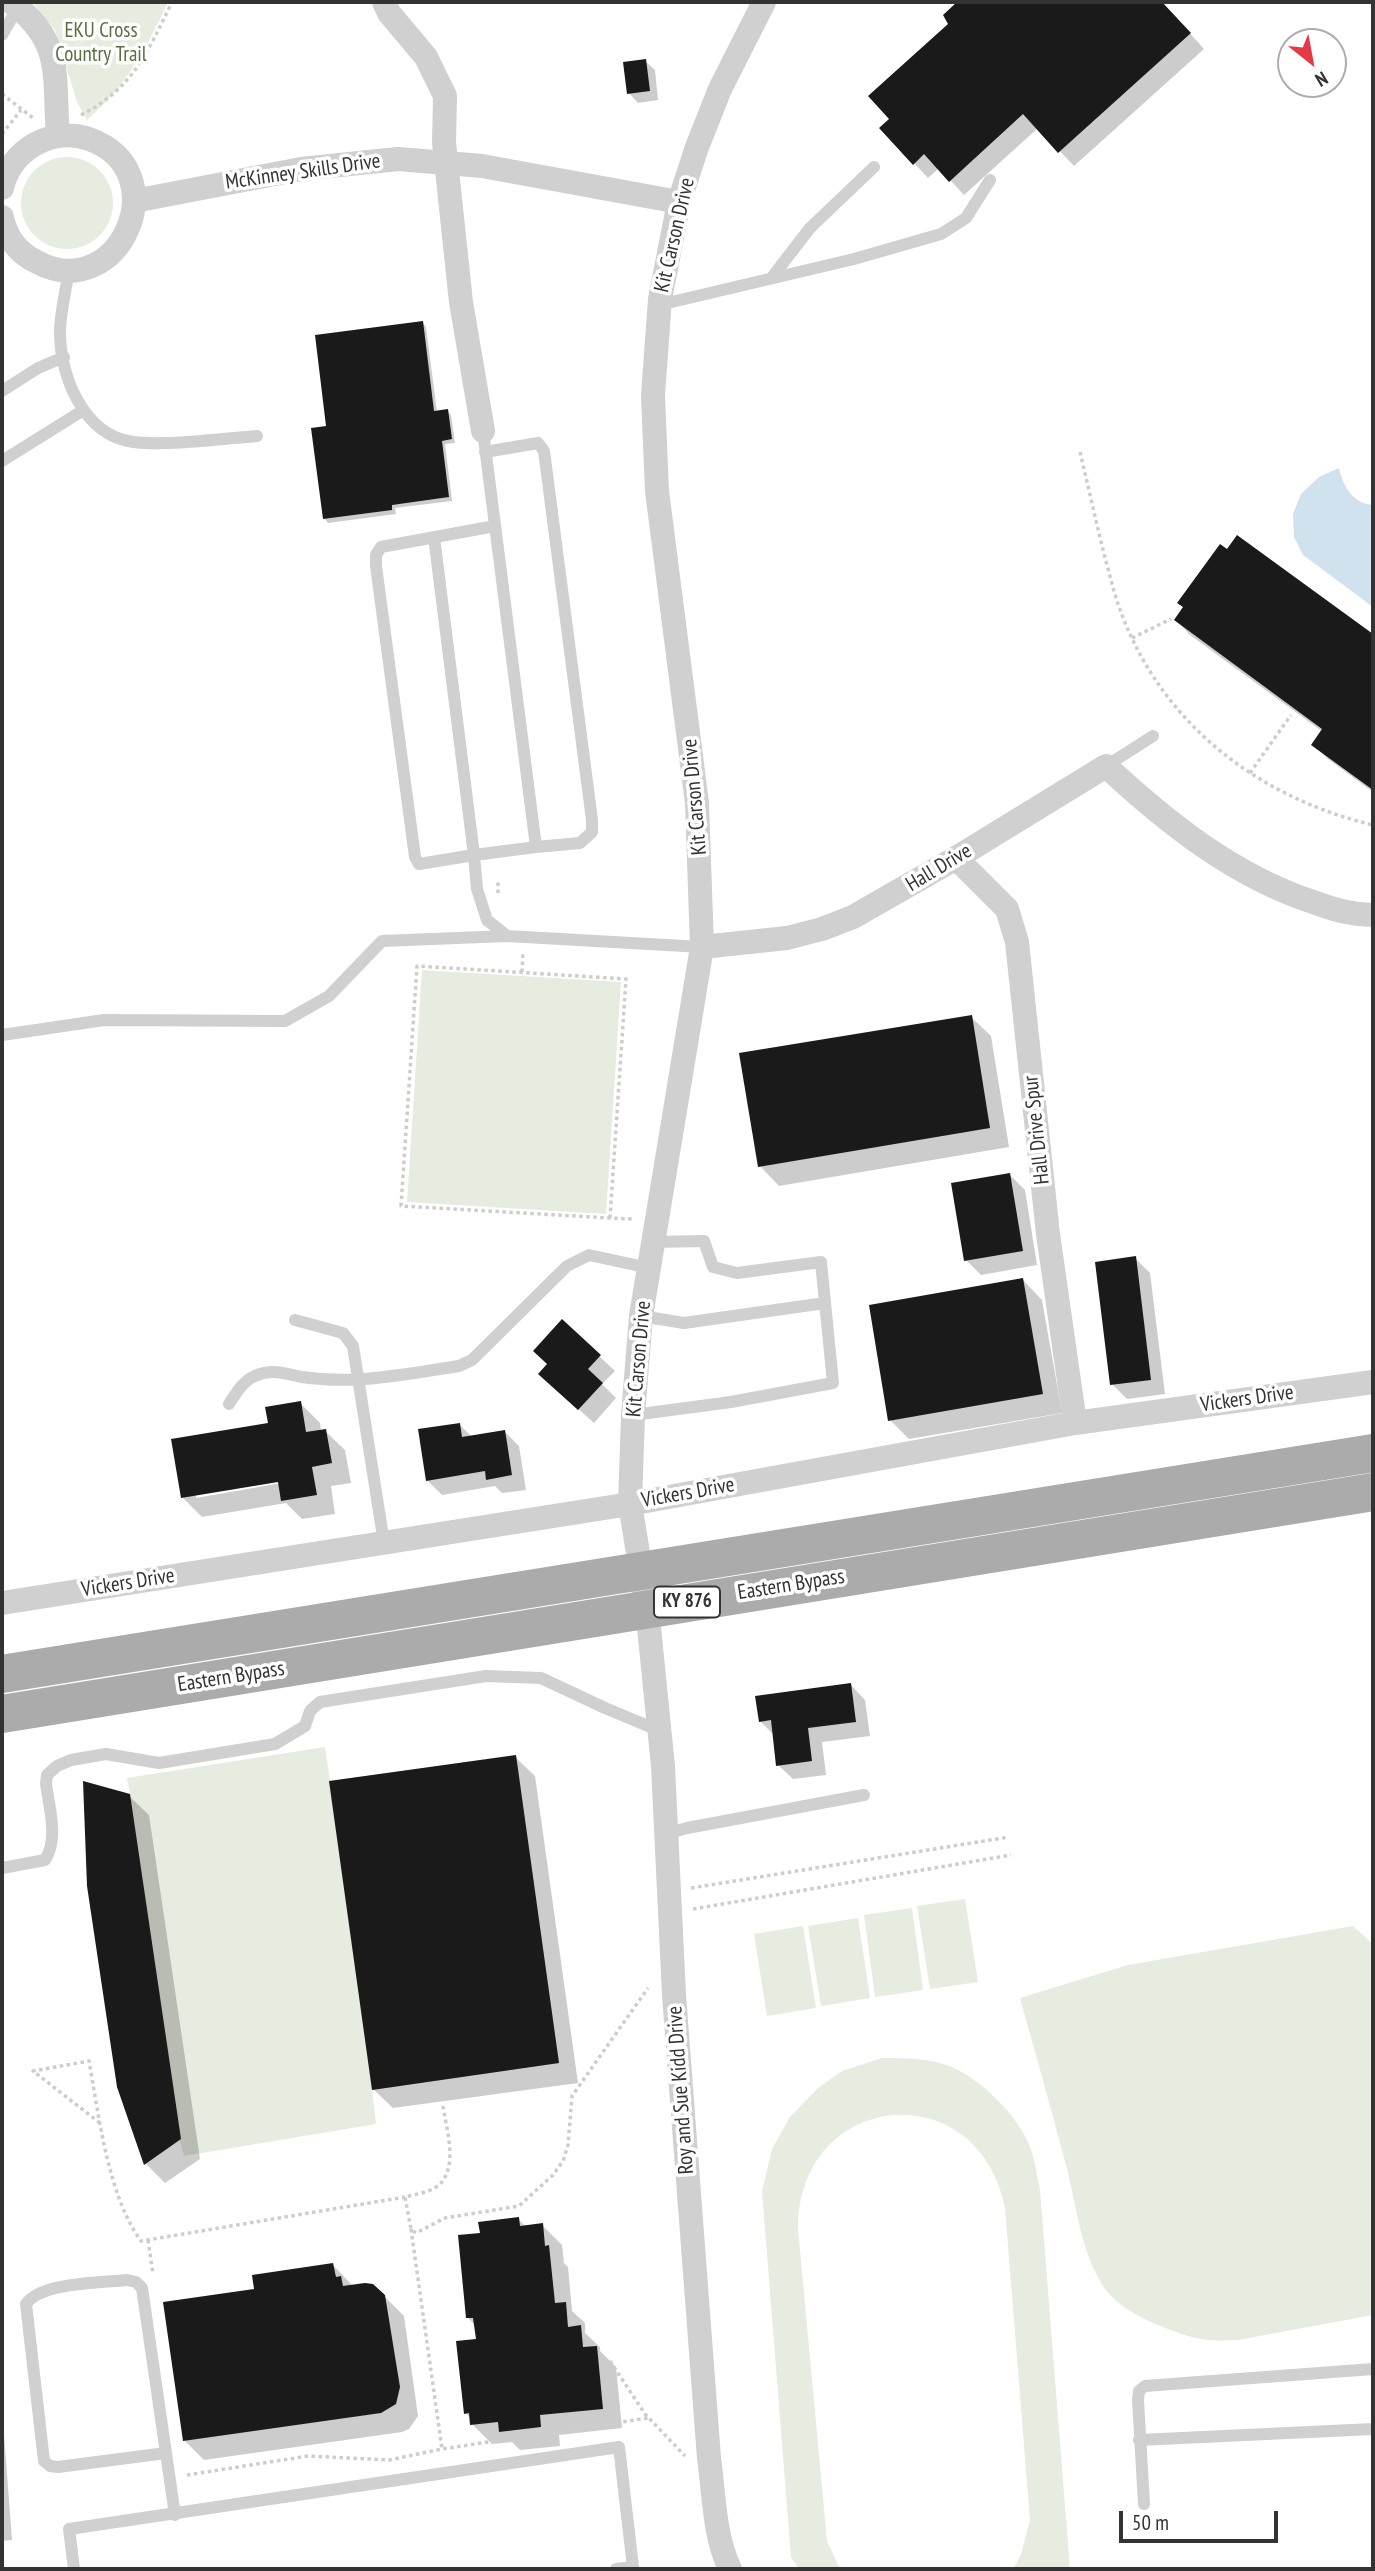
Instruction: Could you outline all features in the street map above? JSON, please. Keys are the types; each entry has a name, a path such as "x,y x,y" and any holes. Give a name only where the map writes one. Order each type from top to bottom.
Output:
{"main road":[{"name":"Eastern Bypass","path":"2,1674 1373,1453"},
{"name":"Eastern Bypass","path":"2,1714 1373,1492"}],"street":[{"path":"384,2 388,13 426,57 446,96 444,142 461,302 484,442"},
{"name":"Kit Carson Drive","path":"647,1608 630,1504 633,1415 641,1316 649,1268 648,1231 702,947 697,803 654,459 654,363 659,305 679,202 720,89 764,2"},
{"path":"2,188 7,173 23,152 57,128 56,87 50,46 30,16 15,4"},
{"path":"2,217 9,237 27,257 51,268 69,270 91,266 113,252 129,230 134,201 131,179 125,167 107,148 57,128"},
{"name":"McKinney Skills Drive","path":"134,201 301,169 398,159 482,166 679,202"},
{"path":"1106,766 1170,823 1252,877 1294,897 1346,913 1373,915"},
{"name":"Hall Drive","path":"702,947 787,937 837,923 895,894 1106,766"},
{"name":"Hall Drive Spur","path":"956,858 1007,909 1017,943 1048,1234 1075,1423"},
{"name":"Vickers Drive","path":"2,1603 630,1504 1075,1423 1373,1382"},
{"name":"Roy and Sue Kidd Drive","path":"647,1608 660,1731 674,1995 709,2458 723,2556 730,2569"}],"lane":[{"path":"2,35 15,4"},
{"path":"773,276 810,228 874,167"},
{"path":"659,305 854,259 941,234 966,218 990,180"},
{"path":"69,270 60,330 66,376 82,411 103,430 131,442 257,436"},
{"path":"2,391 38,368 64,357"},
{"path":"2,461 82,411"},
{"path":"495,526 381,547 376,555 376,566 415,856 419,864 580,843 586,839 592,832 590,806 544,451 538,443 484,442 495,526 536,847"},
{"path":"434,537 477,889 487,920 507,936"},
{"path":"1106,766 1153,736"},
{"name":"Hall Drive","path":"2,1035 104,1020 285,1021 328,996 382,942 507,936 702,947"},
{"path":"633,1415 731,1402 833,1383 821,1262 737,1272 713,1267 704,1241 648,1231"},
{"path":"229,1404 244,1383 255,1376 275,1371 301,1377 349,1382 459,1366 472,1360 567,1266 580,1258 589,1255 649,1268"},
{"path":"641,1316 684,1322 825,1303"},
{"path":"295,1320 343,1333 349,1338 359,1380 384,1543"},
{"path":"2,1868 45,1860 50,1853 53,1841 47,1775 57,1766 71,1760 106,1754 159,1763 275,1744 305,1726 310,1711 320,1702 486,1676 541,1678 660,1731"},
{"path":"666,1834 864,1795"},
{"path":"166,2453 58,2467 50,2466 44,2460 26,2304 30,2297 46,2290 127,2280 136,2282 142,2288 166,2453 175,2515"},
{"path":"1144,2504 1138,2400 1139,2391 1145,2386 1373,2369"},
{"path":"1139,2440 1373,2429"},
{"path":"74,2569 69,2529 619,2447 633,2567 616,2569"}],"path":[{"path":"2,94 33,118 57,128 110,97 138,69 172,2"},
{"path":"2,134 21,110"},
{"path":"1080,452 1115,593 1132,638 1166,694 1187,722 1224,755 1294,798 1373,825"},
{"path":"1132,638 1171,620"},
{"path":"1250,773 1291,715"},
{"path":"610,1218 626,979 417,966 416,1027 401,1206 610,1218 648,1231"},
{"path":"689,1888 1009,1837"},
{"path":"690,1910 1011,1855"},
{"path":"411,2229 416,2233 446,2218 519,2206 553,2175 564,2161 568,2145 572,2096 648,1988"},
{"path":"100,2123 33,2071 89,2061 100,2123 120,2201 132,2229 141,2241 405,2197 433,2189 441,2183 448,2171 450,2158 443,2106"},
{"path":"405,2197 442,2449"},
{"path":"148,2240 154,2279"},
{"path":"610,2361 648,2418 687,2457"},
{"path":"183,2476 308,2456 389,2460 442,2449 648,2418"}],"green space":[{"name":"EKU Cross Country Trail","path":"32,2 168,2 134,66 87,120 77,102 55,30"},
{"path":"58,157 76,157 93,164 106,177 113,194 113,212 106,229 93,242 76,249 58,249 41,242 28,229 21,212 21,194 28,177 41,164"},
{"path":"422,970 621,982 606,1214 407,1202"},
{"path":"325,1747 330,1781 516,1755 559,2063 372,2090 376,2124 184,2156 83,1781 130,1794 127,1778"},
{"path":"965,1899 978,1982 930,1989 917,1906"},
{"path":"912,1908 923,1990 875,1997 864,1915"},
{"path":"858,1918 870,1998 821,2006 808,1926"},
{"path":"803,1926 816,2008 767,2016 754,1934"},
{"path":"1353,1926 1373,1944 1373,2315 1238,2340 1225,2340 1191,2337 1129,2310 1103,2286 1090,2259 1020,1998 1128,1965"},
{"path":"882,2058 935,2062 964,2073 987,2090 1008,2112 1025,2135 1030,2147 1040,2190 1070,2569 1013,2569 1021,2555 1030,2520 1005,2208 988,2164 961,2134 928,2118 891,2115 856,2125 827,2148 806,2183 798,2229 827,2541 840,2569 799,2569 791,2557 762,2191 772,2149 790,2117 818,2088 842,2071"}],"water":[{"path":"1339,468 1350,493 1360,501 1373,505 1373,607 1303,555 1294,537 1293,514 1301,494 1319,477"}],"building":[{"path":"957,2 1162,2 1191,33 1058,153 1023,114 949,182 924,154 913,165 879,128 889,119 868,96 948,24 943,15"},
{"path":"646,59 650,91 627,94 623,62"},
{"path":"423,321 434,411 448,409 452,439 442,441 449,497 392,505 392,510 323,519 311,428 326,426 315,335"},
{"path":"1237,535 1373,634 1373,790 1311,745 1322,729 1174,620 1183,607 1177,603 1220,544 1227,549"},
{"path":"972,1015 990,1128 758,1167 739,1053"},
{"path":"1010,1173 1023,1251 964,1261 951,1183"},
{"path":"1136,1256 1151,1380 1110,1385 1095,1262"},
{"path":"1023,1278 1043,1394 888,1421 869,1305"},
{"path":"562,1319 601,1355 588,1369 603,1383 578,1410 538,1374 547,1364 533,1351"},
{"path":"301,1401 306,1432 326,1429 332,1463 312,1467 317,1495 281,1501 278,1482 181,1498 171,1439 268,1423 265,1407"},
{"path":"460,1423 462,1437 505,1430 512,1475 486,1480 485,1471 426,1481 418,1429"},
{"path":"851,1683 856,1722 808,1728 812,1761 776,1766 771,1720 759,1722 755,1696"},
{"path":"516,1755 559,2063 372,2090 329,1781"},
{"path":"83,1781 130,1794 181,2139 144,2165 117,2087 87,1886"},
{"path":"519,2217 520,2226 543,2223 545,2246 549,2245 555,2303 566,2302 568,2327 581,2325 583,2347 597,2346 603,2409 540,2415 541,2427 499,2432 498,2422 470,2425 469,2413 464,2414 456,2341 476,2339 473,2318 466,2318 458,2235 480,2233 478,2222"},
{"path":"333,2263 336,2277 341,2276 343,2286 373,2284 385,2295 400,2387 396,2404 381,2413 183,2441 163,2302 254,2289 252,2275"}]}
